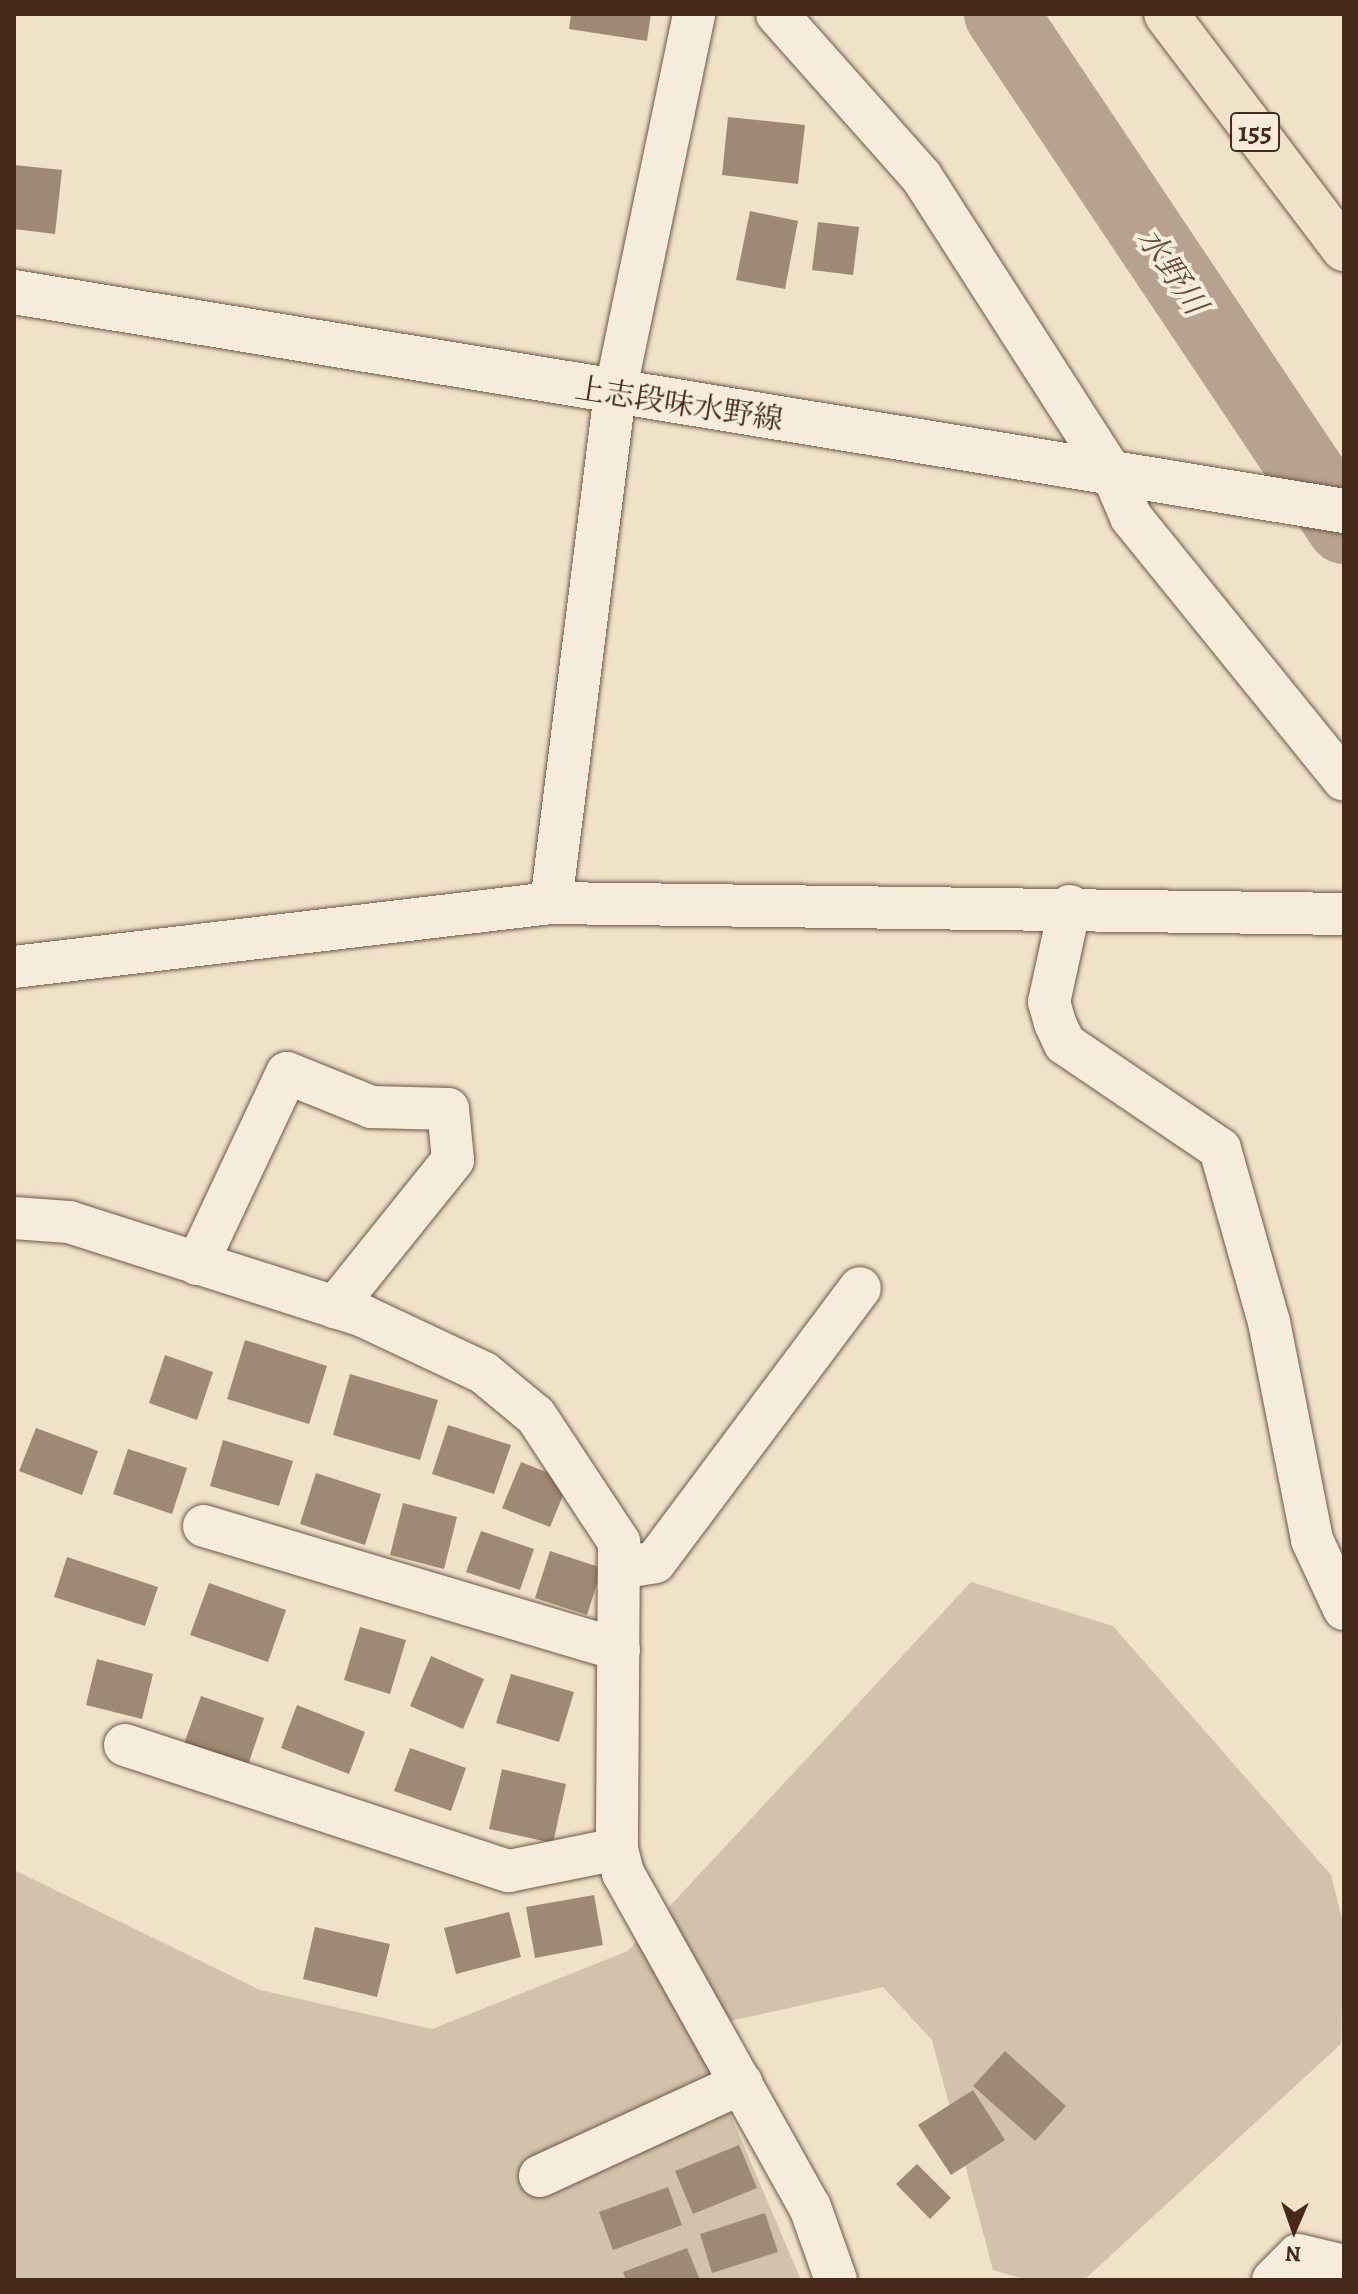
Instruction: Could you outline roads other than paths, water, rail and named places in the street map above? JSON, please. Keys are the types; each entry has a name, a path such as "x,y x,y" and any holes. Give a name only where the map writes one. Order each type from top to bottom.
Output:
{"highway":[{"name":"155","path":"1166,14 1344,249"}],"street":[{"path":"551,903 615,393 694,14"},
{"path":"777,14 921,176 1113,475 1131,517 1344,780"},
{"name":"上志段味水野線","path":"14,292 1344,511"},
{"path":"14,967 551,903 1070,906 1344,914"},
{"path":"1070,906 1049,1002 1055,1023 1065,1044 1220,1149 1269,1322 1312,1540 1344,1609"},
{"path":"197,1264 287,1073 371,1107 448,1109 453,1160 335,1307"},
{"path":"14,1218 69,1222 335,1307 484,1373 536,1416 619,1542 617,1849 623,1873 810,2207 836,2280"},
{"path":"619,1568 655,1562 860,1288"},
{"path":"204,1526 619,1650"},
{"path":"125,1745 509,1871 617,1849"},
{"path":"540,2176 742,2083"},
{"path":"1273,2280 1298,2255 1344,2266"}],"waterway":[{"name":"水野川","path":"1001,14 1344,527"}]}
